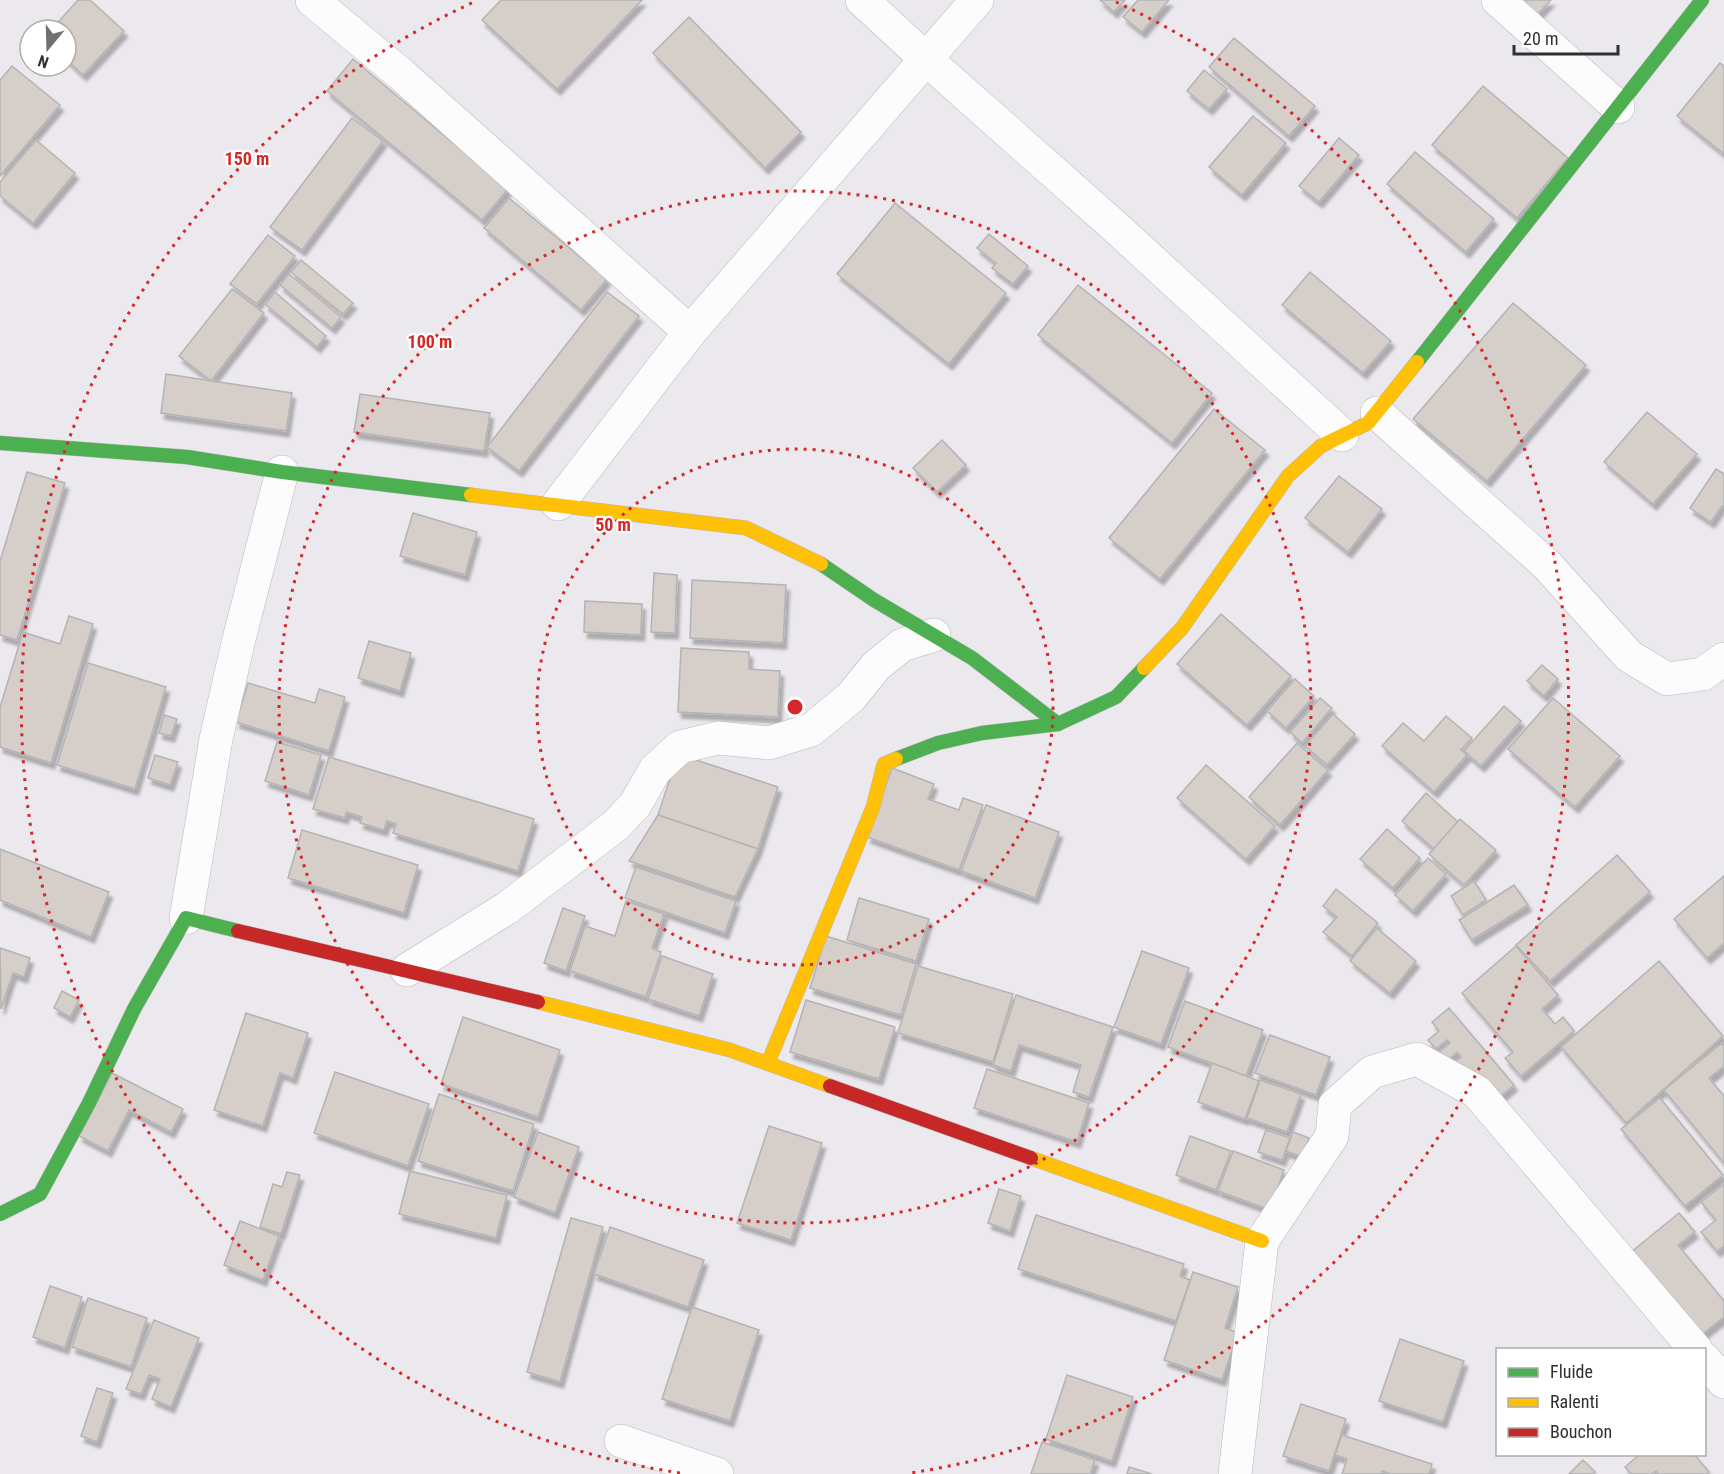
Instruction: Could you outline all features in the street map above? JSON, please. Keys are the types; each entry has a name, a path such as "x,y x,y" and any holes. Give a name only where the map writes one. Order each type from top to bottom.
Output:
{"street":[{"path":"312,0 402,75 690,332"},
{"path":"862,0 1111,223 1342,435"},
{"path":"558,504 690,332 977,0"},
{"path":"1498,0 1618,106"},
{"path":"768,1063 873,807 884,764 938,743 982,734 1058,724 1116,698 1182,628 1288,476 1321,446 1368,423 1377,413 1702,0"},
{"path":"1377,413 1547,565 1629,656 1667,679 1702,674 1724,659"},
{"path":"0,443 187,458 282,472 746,528 818,562 874,600 972,658 1058,724"},
{"path":"0,1214 40,1194 89,1103 134,1009 186,918 216,739 282,472"},
{"path":"407,970 507,908 615,826 635,805 655,770 680,747 718,738 769,743 811,730 851,697 876,666 902,645 934,635"},
{"path":"186,918 730,1050 1262,1241"},
{"path":"1235,1474 1262,1241 1332,1136 1335,1105 1372,1072 1417,1059 1477,1092 1694,1348"},
{"path":"1706,1361 1724,1382"},
{"path":"621,1442 717,1474"}],"building":[{"path":"78,0 90,0 124,31 83,75 78,70 78,18 62,18"},
{"path":"501,0 642,0 557,89 482,20"},
{"path":"1100,0 1125,0 1114,12"},
{"path":"1138,0 1169,0 1142,32 1123,17"},
{"path":"1523,0 1551,0 1538,14"},
{"path":"689,17 801,132 765,168 653,53"},
{"path":"1234,38 1315,106 1289,136 1209,67"},
{"path":"353,59 508,189 482,220 327,91"},
{"path":"1720,63 1724,66 1724,154 1677,116"},
{"path":"12,66 18,71 18,78 27,78 60,105 0,176 0,80"},
{"path":"1204,70 1227,89 1209,109 1187,91"},
{"path":"1483,86 1568,158 1517,218 1432,145"},
{"path":"1253,116 1286,143 1242,195 1209,167"},
{"path":"352,118 383,141 302,250 270,227"},
{"path":"1339,138 1359,155 1319,202 1299,186"},
{"path":"36,140 75,173 33,223 0,196 0,182"},
{"path":"1415,152 1494,219 1466,252 1387,184"},
{"path":"509,198 607,279 581,310 484,228"},
{"path":"895,203 1006,293 949,364 837,274"},
{"path":"989,234 1028,266 1013,284 992,268 996,263 977,248"},
{"path":"268,235 295,256 257,304 230,284"},
{"path":"301,260 353,303 343,314 291,272"},
{"path":"1310,272 1391,341 1363,373 1282,305"},
{"path":"289,274 341,317 332,328 280,285"},
{"path":"1078,285 1212,393 1172,443 1038,335"},
{"path":"232,289 264,313 211,381 179,356"},
{"path":"275,292 326,336 317,347 265,304"},
{"path":"607,292 639,316 519,471 487,447"},
{"path":"1513,303 1586,365 1487,481 1413,419"},
{"path":"166,374 292,393 286,431 161,413"},
{"path":"360,394 490,413 484,451 354,432"},
{"path":"1214,409 1265,450 1160,579 1109,538"},
{"path":"1647,412 1697,454 1653,504 1604,462"},
{"path":"942,440 966,465 937,492 913,468"},
{"path":"1716,469 1724,474 1724,507 1722,506 1711,522 1690,508"},
{"path":"27,472 65,483 17,640 0,635 0,561"},
{"path":"1339,476 1382,509 1348,552 1305,518"},
{"path":"413,513 477,532 465,575 400,556"},
{"path":"654,573 677,575 675,633 651,632"},
{"path":"692,580 786,585 783,643 690,638"},
{"path":"585,601 642,604 641,635 584,632"},
{"path":"1221,614 1291,676 1247,725 1177,664"},
{"path":"69,616 93,624 51,763 0,747 0,707 23,632 60,644"},
{"path":"369,641 411,653 400,691 358,678"},
{"path":"681,648 749,652 749,669 780,671 778,717 678,712"},
{"path":"88,663 166,687 135,789 57,765"},
{"path":"1542,665 1558,679 1544,696 1527,681"},
{"path":"1295,679 1314,696 1286,728 1267,711"},
{"path":"248,683 315,703 319,689 345,697 329,751 236,722"},
{"path":"1320,698 1332,708 1302,743 1290,732"},
{"path":"1553,698 1620,756 1575,807 1508,749"},
{"path":"1504,706 1521,721 1481,766 1464,751"},
{"path":"1333,714 1355,734 1327,765 1305,746"},
{"path":"164,715 177,719 171,736 159,733"},
{"path":"1446,716 1472,738 1461,750 1467,755 1434,792 1382,746 1403,723 1424,741"},
{"path":"277,742 321,755 309,795 265,781"},
{"path":"1297,743 1328,770 1280,825 1249,797"},
{"path":"678,754 778,787 758,849 658,815"},
{"path":"155,755 178,762 170,785 148,778"},
{"path":"329,757 534,819 518,871 393,833 396,824 387,821 384,830 360,823 362,817 346,812 345,818 313,809"},
{"path":"1206,765 1275,826 1246,859 1177,798"},
{"path":"892,768 934,784 928,799 959,810 963,798 983,805 959,870 867,837"},
{"path":"1426,793 1458,822 1434,849 1402,821"},
{"path":"986,805 1059,832 1035,898 961,871"},
{"path":"658,815 758,849 735,897 629,861"},
{"path":"1460,819 1496,850 1464,885 1429,854"},
{"path":"1387,829 1420,858 1393,888 1360,859"},
{"path":"302,830 418,865 404,913 288,878"},
{"path":"0,849 109,892 91,937 0,900"},
{"path":"1617,855 1650,892 1550,981 1516,945"},
{"path":"1428,858 1446,874 1413,911 1395,895"},
{"path":"636,867 736,901 725,933 625,898"},
{"path":"1724,876 1724,943 1707,958 1674,919"},
{"path":"1474,881 1486,900 1463,915 1451,896"},
{"path":"1514,885 1528,905 1472,940 1459,920"},
{"path":"1336,889 1378,923 1352,956 1323,932 1337,917 1323,906"},
{"path":"859,898 929,919 916,961 847,940"},
{"path":"626,901 664,914 652,948 661,952 646,997 570,971 585,926 615,936"},
{"path":"563,908 585,916 566,971 544,963"},
{"path":"1377,928 1416,961 1390,993 1350,961"},
{"path":"826,936 916,964 901,1015 810,988"},
{"path":"1516,946 1558,995 1542,1009 1555,1024 1563,1017 1574,1031 1521,1076 1505,1058 1513,1052 1462,993"},
{"path":"0,948 30,958 24,977 13,973 1,1009"},
{"path":"1142,951 1189,968 1161,1044 1114,1027"},
{"path":"662,956 713,974 699,1016 648,999"},
{"path":"1659,961 1723,1036 1626,1123 1561,1047"},
{"path":"918,966 1013,994 993,1062 898,1033"},
{"path":"62,991 79,1000 70,1017 54,1008"},
{"path":"1016,995 1113,1027 1089,1097 1073,1092 1081,1065 1019,1045 1011,1071 993,1065"},
{"path":"806,1000 895,1027 879,1079 790,1052"},
{"path":"1185,1001 1263,1030 1246,1076 1168,1047"},
{"path":"1449,1008 1514,1085 1489,1106 1475,1072 1462,1083 1449,1067 1461,1057 1457,1052 1446,1062 1438,1053 1450,1043 1447,1040 1436,1049 1428,1040 1439,1031 1432,1022"},
{"path":"246,1013 308,1033 293,1078 280,1073 263,1126 214,1110"},
{"path":"463,1017 560,1050 538,1117 441,1084"},
{"path":"1270,1035 1330,1057 1316,1095 1255,1073"},
{"path":"1722,1043 1724,1066 1709,1078 1724,1096 1724,1163 1664,1090"},
{"path":"1212,1063 1259,1081 1245,1119 1198,1102"},
{"path":"987,1069 1089,1103 1077,1142 974,1108"},
{"path":"335,1072 429,1104 408,1166 314,1133"},
{"path":"112,1073 183,1109 171,1132 129,1110 108,1151 79,1136"},
{"path":"1260,1080 1301,1094 1287,1132 1247,1118"},
{"path":"439,1094 534,1124 513,1191 418,1161"},
{"path":"1660,1098 1723,1175 1685,1206 1621,1129"},
{"path":"769,1126 822,1143 791,1240 737,1223"},
{"path":"1266,1130 1290,1138 1282,1160 1258,1152"},
{"path":"538,1132 579,1147 555,1213 514,1197"},
{"path":"1293,1132 1309,1138 1302,1157 1286,1151"},
{"path":"1190,1136 1231,1151 1216,1190 1176,1175"},
{"path":"1233,1151 1284,1170 1270,1210 1218,1191"},
{"path":"410,1171 507,1195 496,1238 399,1214"},
{"path":"287,1172 300,1175 281,1234 260,1227 273,1184 282,1187"},
{"path":"1724,1184 1724,1246 1717,1251 1701,1232 1716,1220 1701,1202"},
{"path":"999,1189 1021,1196 1010,1231 988,1223"},
{"path":"1679,1213 1695,1232 1678,1245 1724,1301 1724,1317 1701,1335 1631,1252"},
{"path":"1036,1215 1184,1264 1180,1276 1190,1280 1176,1321 1018,1269"},
{"path":"571,1218 603,1227 560,1382 527,1372"},
{"path":"240,1221 279,1236 263,1280 224,1265"},
{"path":"610,1227 704,1260 688,1307 594,1274"},
{"path":"1193,1272 1238,1287 1225,1328 1238,1333 1222,1380 1164,1360"},
{"path":"50,1286 82,1297 65,1348 33,1337"},
{"path":"88,1298 147,1318 131,1367 72,1347"},
{"path":"692,1307 759,1330 730,1421 662,1399"},
{"path":"154,1320 199,1338 171,1407 152,1399 160,1379 149,1375 141,1394 126,1389"},
{"path":"1400,1339 1464,1361 1443,1422 1379,1401"},
{"path":"1067,1375 1133,1397 1112,1461 1046,1439"},
{"path":"97,1388 113,1393 97,1442 81,1436"},
{"path":"1301,1404 1346,1419 1329,1471 1283,1456"},
{"path":"1342,1435 1432,1464 1429,1474 1391,1474 1382,1471 1381,1474 1342,1474 1347,1459 1335,1455"},
{"path":"1042,1442 1095,1460 1090,1474 1031,1474"},
{"path":"1638,1456 1696,1456 1709,1472 1707,1474 1658,1474 1656,1471 1652,1474 1631,1474 1625,1467"},
{"path":"1583,1460 1595,1472 1593,1474 1569,1474"},
{"path":"1129,1467 1152,1474 1127,1474"}],"traffic: fast":[{"path":"1417,362 1702,0"},
{"path":"0,443 187,457 282,472 471,495"},
{"path":"821,564 874,600 972,658 1058,724"},
{"path":"896,759 938,743 982,733 1058,724 1116,697 1144,668"},
{"path":"0,1214 40,1194 89,1103 134,1009 186,918 238,931"}],"traffic: slow":[{"path":"1144,668 1182,628 1288,476 1321,446 1368,423 1417,362"},
{"path":"471,495 746,528 821,564"},
{"path":"768,1063 873,807 884,764 896,759"},
{"path":"538,1002 730,1050 830,1086"},
{"path":"1031,1158 1262,1241"}],"traffic: jam":[{"path":"238,931 538,1002"},
{"path":"830,1086 1031,1158"}]}
